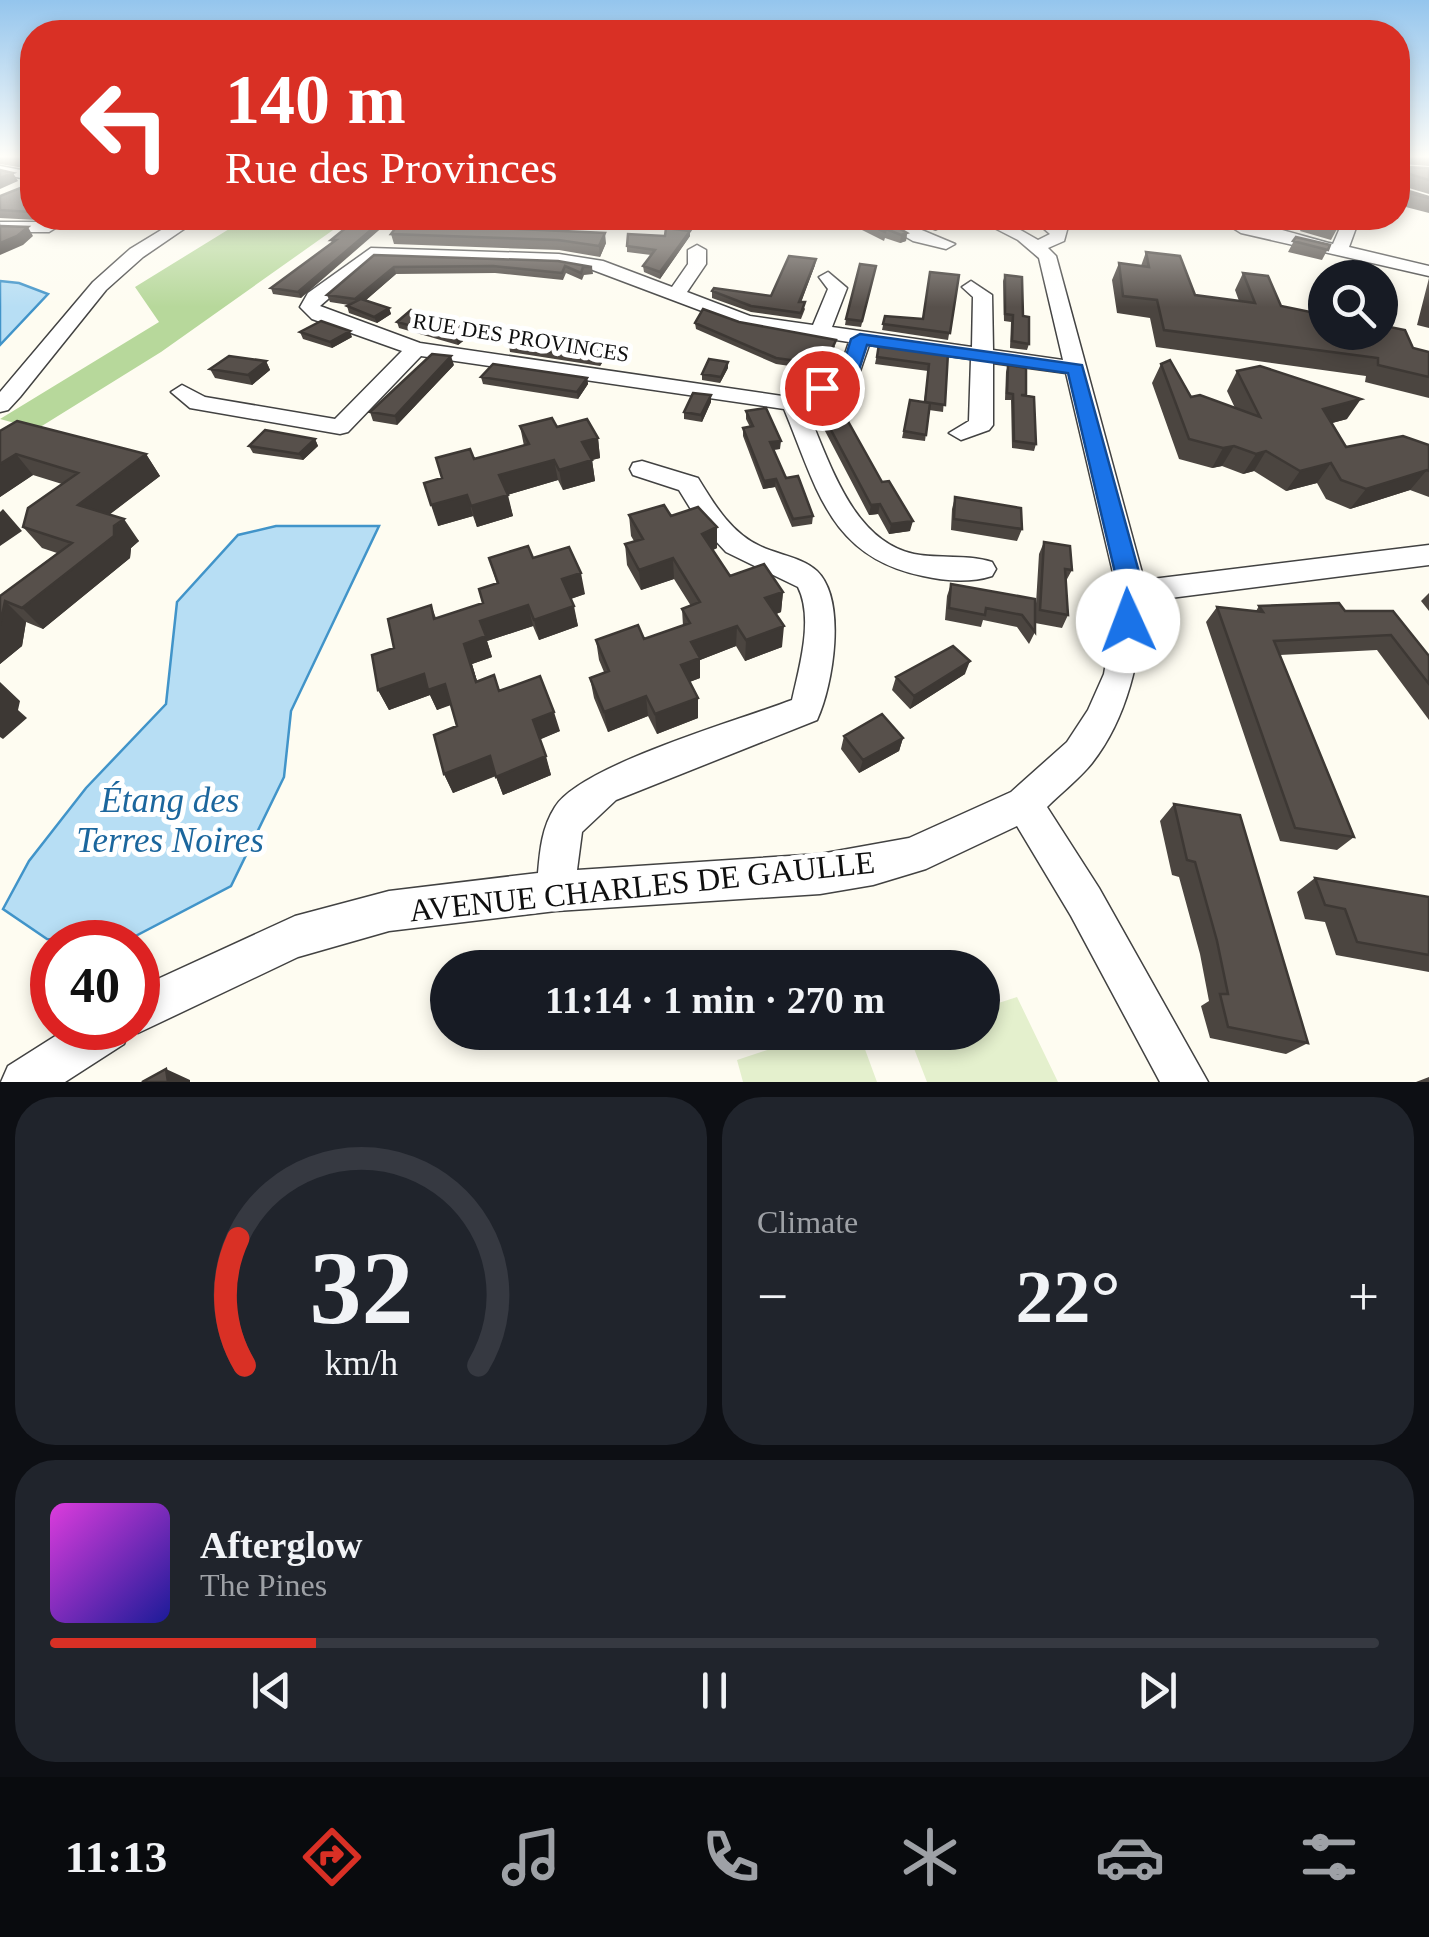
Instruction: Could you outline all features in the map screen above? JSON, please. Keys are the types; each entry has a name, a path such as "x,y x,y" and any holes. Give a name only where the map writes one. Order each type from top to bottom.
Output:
{"street":[{"path":"0,405 26,380 99,286 143,248 172,230"},
{"path":"906,230 946,244"},
{"path":"1008,230 1038,246 1058,237 1059,230"},
{"path":"1255,230 1425,270 1429,248"},
{"path":"1339,250 1347,230"},
{"path":"371,253 392,235"},
{"name":"AVENUE CHARLES DE GAULLE","path":"160,999 278,944 345,922 435,904 556,891 820,874 873,866 912,856 1024,804 1079,753 1101,719 1120,674 1132,594 1047,256 1038,246"},
{"path":"674,296 697,264 697,250"},
{"path":"371,253 576,261 597,265 726,316 860,339 1076,368"},
{"name":"RUE DES PROVINCES","path":"371,253 314,297 310,308 318,315 416,349 793,404"},
{"path":"820,333 838,288 828,277"},
{"path":"961,433 981,424 983,295 970,287"},
{"path":"860,339 850,372 793,404 853,534 886,558 942,571 982,569"},
{"path":"182,392 198,403 340,428 416,349"},
{"path":"556,891 563,828 574,807 604,788 805,710 810,698 819,606 815,588 802,573 739,548 703,512 689,484 642,469"},
{"path":"1132,594 1429,555"},
{"path":"1024,804 1085,902 1185,1082"},
{"path":"24,1082 74,1050"}],"green space":[{"path":"228,230 333,230 161,352 37,429 0,419 159,322 135,287"},
{"path":"1017,997 1058,1082 927,1082 915,1050 1000,1050 1000,1002"},
{"path":"767,1050 865,1050 877,1082 743,1082 737,1060"}],"water":[{"path":"0,281 19,283 48,294 0,345"},
{"name":"Étang des Terres Noires","path":"276,526 379,526 291,711 284,777 231,886 160,923 160,920 30,920 30,927 3,909 29,861 86,788 166,704 177,602 238,535"}],"building":[{"path":"0,206 20,206 20,211 0,210"},
{"path":"0,226 24,230 17,236 0,243"},
{"path":"343,230 371,230 298,292 271,288 336,240 331,240"},
{"path":"394,230 605,233 599,246 558,240 391,234"},
{"path":"666,230 690,231 660,272 643,266 655,250 627,246 628,234 665,236"},
{"path":"1296,237 1330,245 1328,250 1293,241"},
{"path":"1146,252 1180,256 1195,295 1255,303 1243,273 1268,276 1281,306 1308,312 1308,349 1164,330 1157,300 1123,296 1119,263 1149,267"},
{"path":"374,255 558,261 592,267 583,267 581,273 565,266 562,273 493,266 394,267 355,299 327,295"},
{"path":"789,256 816,259 799,302 805,302 801,313 751,306 712,291 714,288 771,296"},
{"path":"860,264 876,266 862,321 846,319"},
{"path":"930,272 959,275 950,333 883,324 885,316 923,319"},
{"path":"1005,275 1022,277 1023,316 1029,317 1029,344 1012,341 1013,315 1005,314"},
{"path":"361,299 389,308 374,317 347,306"},
{"path":"703,309 739,322 836,340 825,365 776,358 695,323"},
{"path":"411,310 470,329 456,338 397,322"},
{"path":"321,321 350,331 330,342 300,332"},
{"path":"1398,329 1405,330 1413,348 1429,352 1429,377 1378,365 1378,358 1317,350 1398,350"},
{"path":"518,336 608,345 599,359 509,346"},
{"path":"879,344 948,353 945,405 925,402 929,364 877,357"},
{"path":"432,354 451,356 395,416 370,412"},
{"path":"229,356 266,361 248,375 210,369"},
{"path":"709,359 728,362 721,377 702,374"},
{"path":"1170,360 1191,397 1200,395 1260,417 1237,371 1260,366 1361,399 1323,409 1346,447 1403,436 1429,445 1429,471 1366,489 1341,480 1331,463 1300,471 1266,451 1256,454 1234,446 1223,448 1189,439 1161,364"},
{"path":"493,364 587,378 577,392 481,377"},
{"path":"1008,365 1026,368 1026,395 1021,395 1034,397 1036,444 1014,441 1013,394 1007,393"},
{"path":"693,393 711,395 701,415 684,412"},
{"path":"835,398 882,482 889,481 913,521 891,524 880,504 871,505 815,400"},
{"path":"910,400 930,403 926,435 904,431"},
{"path":"766,408 781,441 770,442 786,478 798,476 813,516 793,519 776,479 764,481 743,428 753,426 746,411"},
{"path":"552,418 557,427 587,419 598,438 582,442 592,460 559,470 554,460 499,475 508,495 471,506 467,495 431,505 424,483 442,478 436,458 470,449 474,459 529,444 520,426"},
{"path":"17,421 146,454 78,505 124,519 114,526 114,536 22,608 5,601 0,625 0,596 72,543 23,527 28,508 78,473 16,454 0,464 0,431"},
{"path":"265,430 315,439 299,454 249,446"},
{"path":"955,497 1021,508 1022,529 954,519"},
{"path":"664,505 671,516 698,507 717,527 702,534 730,576 764,564 783,592 765,598 784,626 746,640 737,626 691,642 700,658 681,665 698,698 655,714 646,696 604,712 590,678 609,671 596,640 638,625 644,639 690,623 682,609 700,602 673,558 639,570 625,544 643,539 629,515"},
{"path":"1044,542 1070,546 1072,570 1065,569 1068,615 1040,610"},
{"path":"528,546 533,558 569,547 581,573 562,579 574,606 534,620 528,605 480,621 486,636 464,644 476,682 494,675 499,691 540,676 554,712 533,720 546,756 496,777 490,756 444,774 434,735 457,726 445,684 428,690 424,674 378,690 372,655 394,648 388,619 431,605 434,619 483,603 479,589 498,583 489,558"},
{"path":"951,584 1035,599 1035,632 1022,615 986,608 985,615 949,608"},
{"path":"1339,603 1345,611 1393,611 1429,656 1429,684 1391,635 1274,641 1354,837 1295,828 1217,607 1263,612 1259,606"},
{"path":"953,646 970,661 914,696 896,677"},
{"path":"882,714 903,738 863,760 844,736"},
{"path":"1174,804 1240,815 1308,1043 1228,1027 1220,994 1228,994 1217,941 1195,862 1187,860"},
{"path":"1315,878 1429,897 1429,955 1357,942 1345,909 1325,905"},
{"path":"166,1069 168,1082 142,1082"}],"route":[{"path":"822,388 850,372 860,339 1076,368 1132,594 1128,621"}]}
